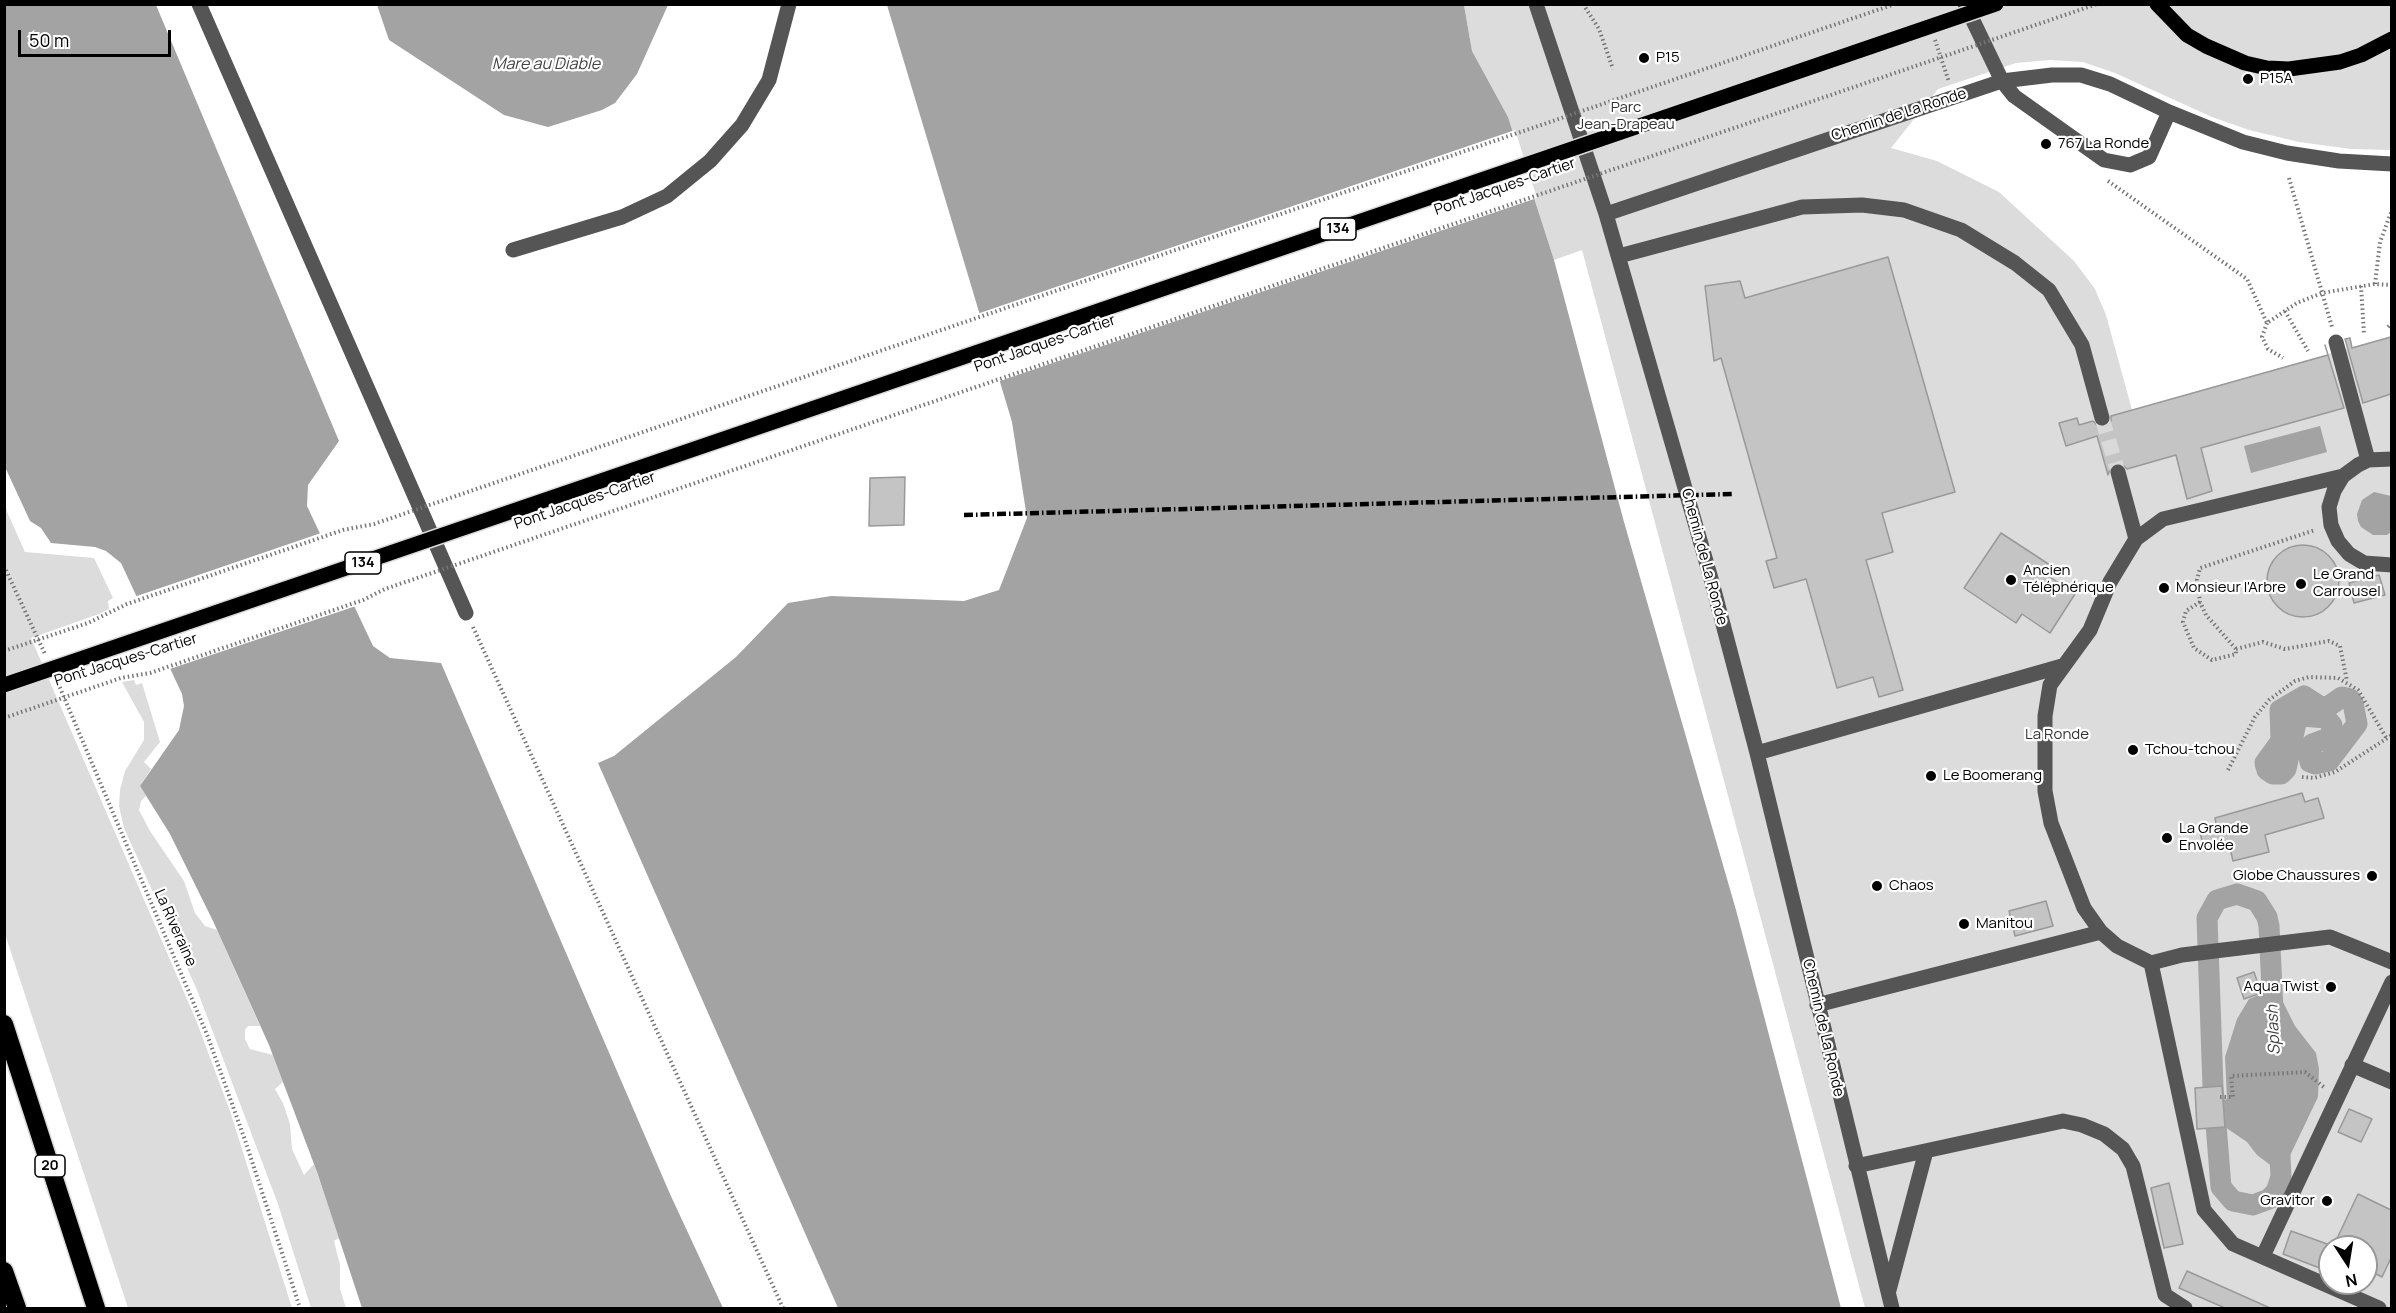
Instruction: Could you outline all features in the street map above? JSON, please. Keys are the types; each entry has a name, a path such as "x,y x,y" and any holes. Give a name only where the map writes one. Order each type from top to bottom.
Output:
{"highway":[{"name":"20","path":"4,1024 96,1308"},
{"path":"4,1271 17,1308"}],"main road":[{"name":"Pont Jacques-Cartier","path":"4,685 1996,4"},
{"path":"2157,4 2168,18 2187,34 2226,56 2267,68 2298,68 2340,62 2361,55 2391,39"}],"street":[{"path":"199,4 466,613"},
{"path":"513,250 622,217 667,196 710,160 742,125 770,80 789,4"},
{"path":"1536,4 1606,213"},
{"path":"1965,4 2002,81 2014,96 2104,160 2130,165 2149,157 2169,112"},
{"name":"Chemin de La Ronde","path":"1892,1308 1756,753 1707,564 1606,213 2002,81 2052,75 2081,75 2110,84 2169,112 2243,142 2287,153 2339,161 2391,164"},
{"path":"1619,256 1802,207 1862,205 1904,210 1961,230 2015,263 2049,290 2082,345 2102,418"},
{"path":"2336,342 2368,460"},
{"path":"2391,459 2368,460 2343,476 2163,519 2136,539 2110,582 2090,630 2062,666 2050,686 2045,716 2046,790 2051,823 2084,908 2101,932 2117,946 2151,963 2182,955 2330,937 2391,962"},
{"path":"2118,472 2136,539"},
{"path":"2343,476 2332,499 2331,525 2338,541 2349,554 2364,563 2391,565"},
{"path":"1756,753 2062,666"},
{"path":"1817,1005 2101,932"},
{"path":"2151,963 2204,1210 2233,1244 2379,1308"},
{"path":"2262,1256 2391,982"},
{"path":"2352,1065 2391,1082"},
{"path":"1856,1166 2063,1121 2082,1125 2104,1134 2123,1149 2133,1167 2165,1295 2185,1308"},
{"path":"1888,1293 1926,1151"}],"path":[{"path":"1583,4 1599,29 1613,69"},
{"path":"4,651 88,623 127,604 310,541 408,512 1895,4"},
{"name":"Pont Jacques-Cartier","path":"4,718 121,678 150,673 363,600 406,582 2097,4"},
{"path":"2289,178 2336,342"},
{"path":"2108,181 2247,279 2267,323"},
{"path":"2375,284 2380,242 2391,210"},
{"path":"2283,358 2268,349 2262,337 2267,323 2285,311 2322,293 2375,284 2391,285"},
{"path":"2361,286 2364,334"},
{"path":"2285,311 2308,351"},
{"path":"2236,649 2206,615 2200,602 2197,580 2200,568 2331,525"},
{"path":"4,566 48,662"},
{"path":"2200,602 2186,611 2183,622 2194,648 2212,660 2236,654 2236,649"},
{"path":"466,613 783,1308"},
{"path":"2236,649 2263,642 2285,649 2329,641 2340,646 2348,682"},
{"path":"2228,770 2255,717 2283,688 2295,681 2324,676 2348,682 2365,698 2389,737 2356,756 2336,772 2314,778 2302,777"},
{"name":"La Riveraine","path":"57,681 208,1037 245,1140 300,1308"},
{"path":"2220,1097 2233,1097 2231,1076 2305,1072 2337,1097"}],"green space":[{"name":"La Ronde","path":"1464,5 2391,5 2391,150 2351,149 2299,142 2249,130 2212,117 2115,73 2083,62 2050,60 2016,63 1938,89 1891,148 1937,161 1999,192 2074,261 2095,289 2106,315 2132,410 2391,336 2391,1308 1865,1308 1582,250 1554,260 1508,117 1472,51"},
{"path":"4,505 25,552 94,558 113,598 108,601 109,609 99,614 31,638 196,1020 230,1111 292,1308 128,1308 5,934"},
{"path":"134,680 136,685 142,683 160,742 144,762 151,769 140,786 146,796 141,801 139,810 150,831 184,881 195,913 205,926 217,930 260,1026 248,1026 245,1030 245,1039 250,1049 273,1055 283,1082 275,1089 283,1103 290,1124 292,1149 304,1175 314,1164 339,1238 334,1241 340,1265 340,1289 346,1308 311,1308 278,1204 197,990 124,828 119,806 120,790 125,771 144,740 144,722 122,682"}],"water":[{"name":"Mare au Diable","path":"377,4 668,5 637,74 615,103 602,110 548,127 504,115 389,40"},
{"path":"5,5 156,5 339,441 308,485 307,506 373,646 390,658 441,663 670,1194 723,1308 362,1308 317,1172 269,1045 213,921 170,834 140,786 179,730 184,706 182,694 121,563 106,551 95,547 51,543 41,528 30,521 5,467"},
{"path":"887,5 1464,5 1472,51 1508,117 1554,260 1624,522 1736,910 1841,1308 838,1308 598,763 614,756 736,657 788,603 831,596 964,601 999,590 1027,518 1012,422"},
{"path":"2320,426 2327,452 2251,473 2244,446"},
{"path":"2374,492 2391,496 2391,532 2387,535 2373,535 2361,527 2358,521 2357,514 2362,500"},
{"path":"2279,994 2295,1026 2316,1053 2319,1069 2318,1097 2285,1166 2273,1167 2257,1155 2247,1142 2225,1127 2223,1100 2227,1099 2225,1057 2237,1019 2249,999 2258,995"}],"pier":[{"path":"1515,130 1537,198 997,382 977,314"},
{"path":"324,532 356,606 167,670 134,597"}],"building":[{"path":"1888,257 1955,492 1882,513 1893,552 1866,560 1903,690 1879,697 1873,677 1837,688 1806,579 1774,588 1766,561 1777,558 1721,358 1714,361 1705,286 1740,281 1745,298"},
{"path":"2391,337 2391,394 2363,403 2345,339 2350,338 2352,348"},
{"path":"2325,345 2344,408 2201,448 2212,491 2187,499 2176,455 2127,469 2121,463 2115,463 2111,466 2108,475 2097,436 2066,446 2059,423 2077,418 2079,425 2093,421 2099,427 2105,427 2111,421 2111,416 2328,355"},
{"path":"905,477 904,525 869,526 870,478"},
{"path":"2001,533 2053,567 2047,575 2075,594 2050,633 2022,614 2016,623 1964,588"},
{"path":"2303,545 2323,551 2333,561 2339,581 2333,601 2323,611 2303,617 2283,611 2273,601 2267,581 2273,561 2283,551"},
{"path":"2379,575 2385,595 2354,603 2349,583"},
{"path":"2302,793 2305,802 2318,798 2324,818 2265,835 2269,852 2233,861 2229,844 2205,851 2200,833 2217,828 2215,818"},
{"path":"2046,901 2053,926 2015,936 2009,911"},
{"path":"2254,972 2261,993 2244,999 2237,978"},
{"path":"2222,1086 2225,1127 2197,1129 2195,1088"},
{"path":"2349,1109 2372,1119 2361,1142 2338,1132"},
{"path":"2169,1183 2183,1244 2164,1248 2151,1188"},
{"path":"2358,1194 2391,1210 2391,1258 2382,1277 2378,1275 2378,1235 2339,1235"},
{"path":"2291,1231 2318,1241 2318,1267 2283,1254"},
{"path":"2187,1271 2270,1308 2225,1308 2179,1288"}],"waterway":[{"path":"2304,696 2321,707 2329,706 2342,697 2350,699 2353,703 2357,724 2329,761 2315,764 2310,762 2308,751 2312,744 2331,737 2332,725 2326,718 2302,716 2296,723 2286,769 2281,774 2273,774 2267,770 2265,763 2281,741 2280,710 2304,696"},
{"name":"Splash","path":"2237,894 2257,901 2267,917 2269,926 2281,1177 2276,1192 2269,1199 2253,1205 2233,1201 2221,1187 2213,1087 2207,918 2217,900 2237,894"}],"tunnel":[{"path":"2102,418 2118,472"}],"railway":[{"path":"964,515 1732,494"}],"place":[{"name":"P15","path":"1644,58"},
{"name":"P15A","path":"2248,79"},
{"name":"767 La Ronde","path":"2046,144"},
{"name":"Ancien Téléphérique","path":"2011,580"},
{"name":"Le Grand Carrousel","path":"2301,584"},
{"name":"Monsieur l'Arbre","path":"2164,588"},
{"name":"Tchou-tchou","path":"2133,750"},
{"name":"Le Boomerang","path":"1931,776"},
{"name":"La Grande Envolée","path":"2167,838"},
{"name":"Globe Chaussures","path":"2372,876"},
{"name":"Chaos","path":"1877,886"},
{"name":"Manitou","path":"1964,924"},
{"name":"Aqua Twist","path":"2331,987"},
{"name":"Gravitor","path":"2327,1201"}],"park label":[{"name":"Parc Jean-Drapeau","path":"1626,116"}]}
